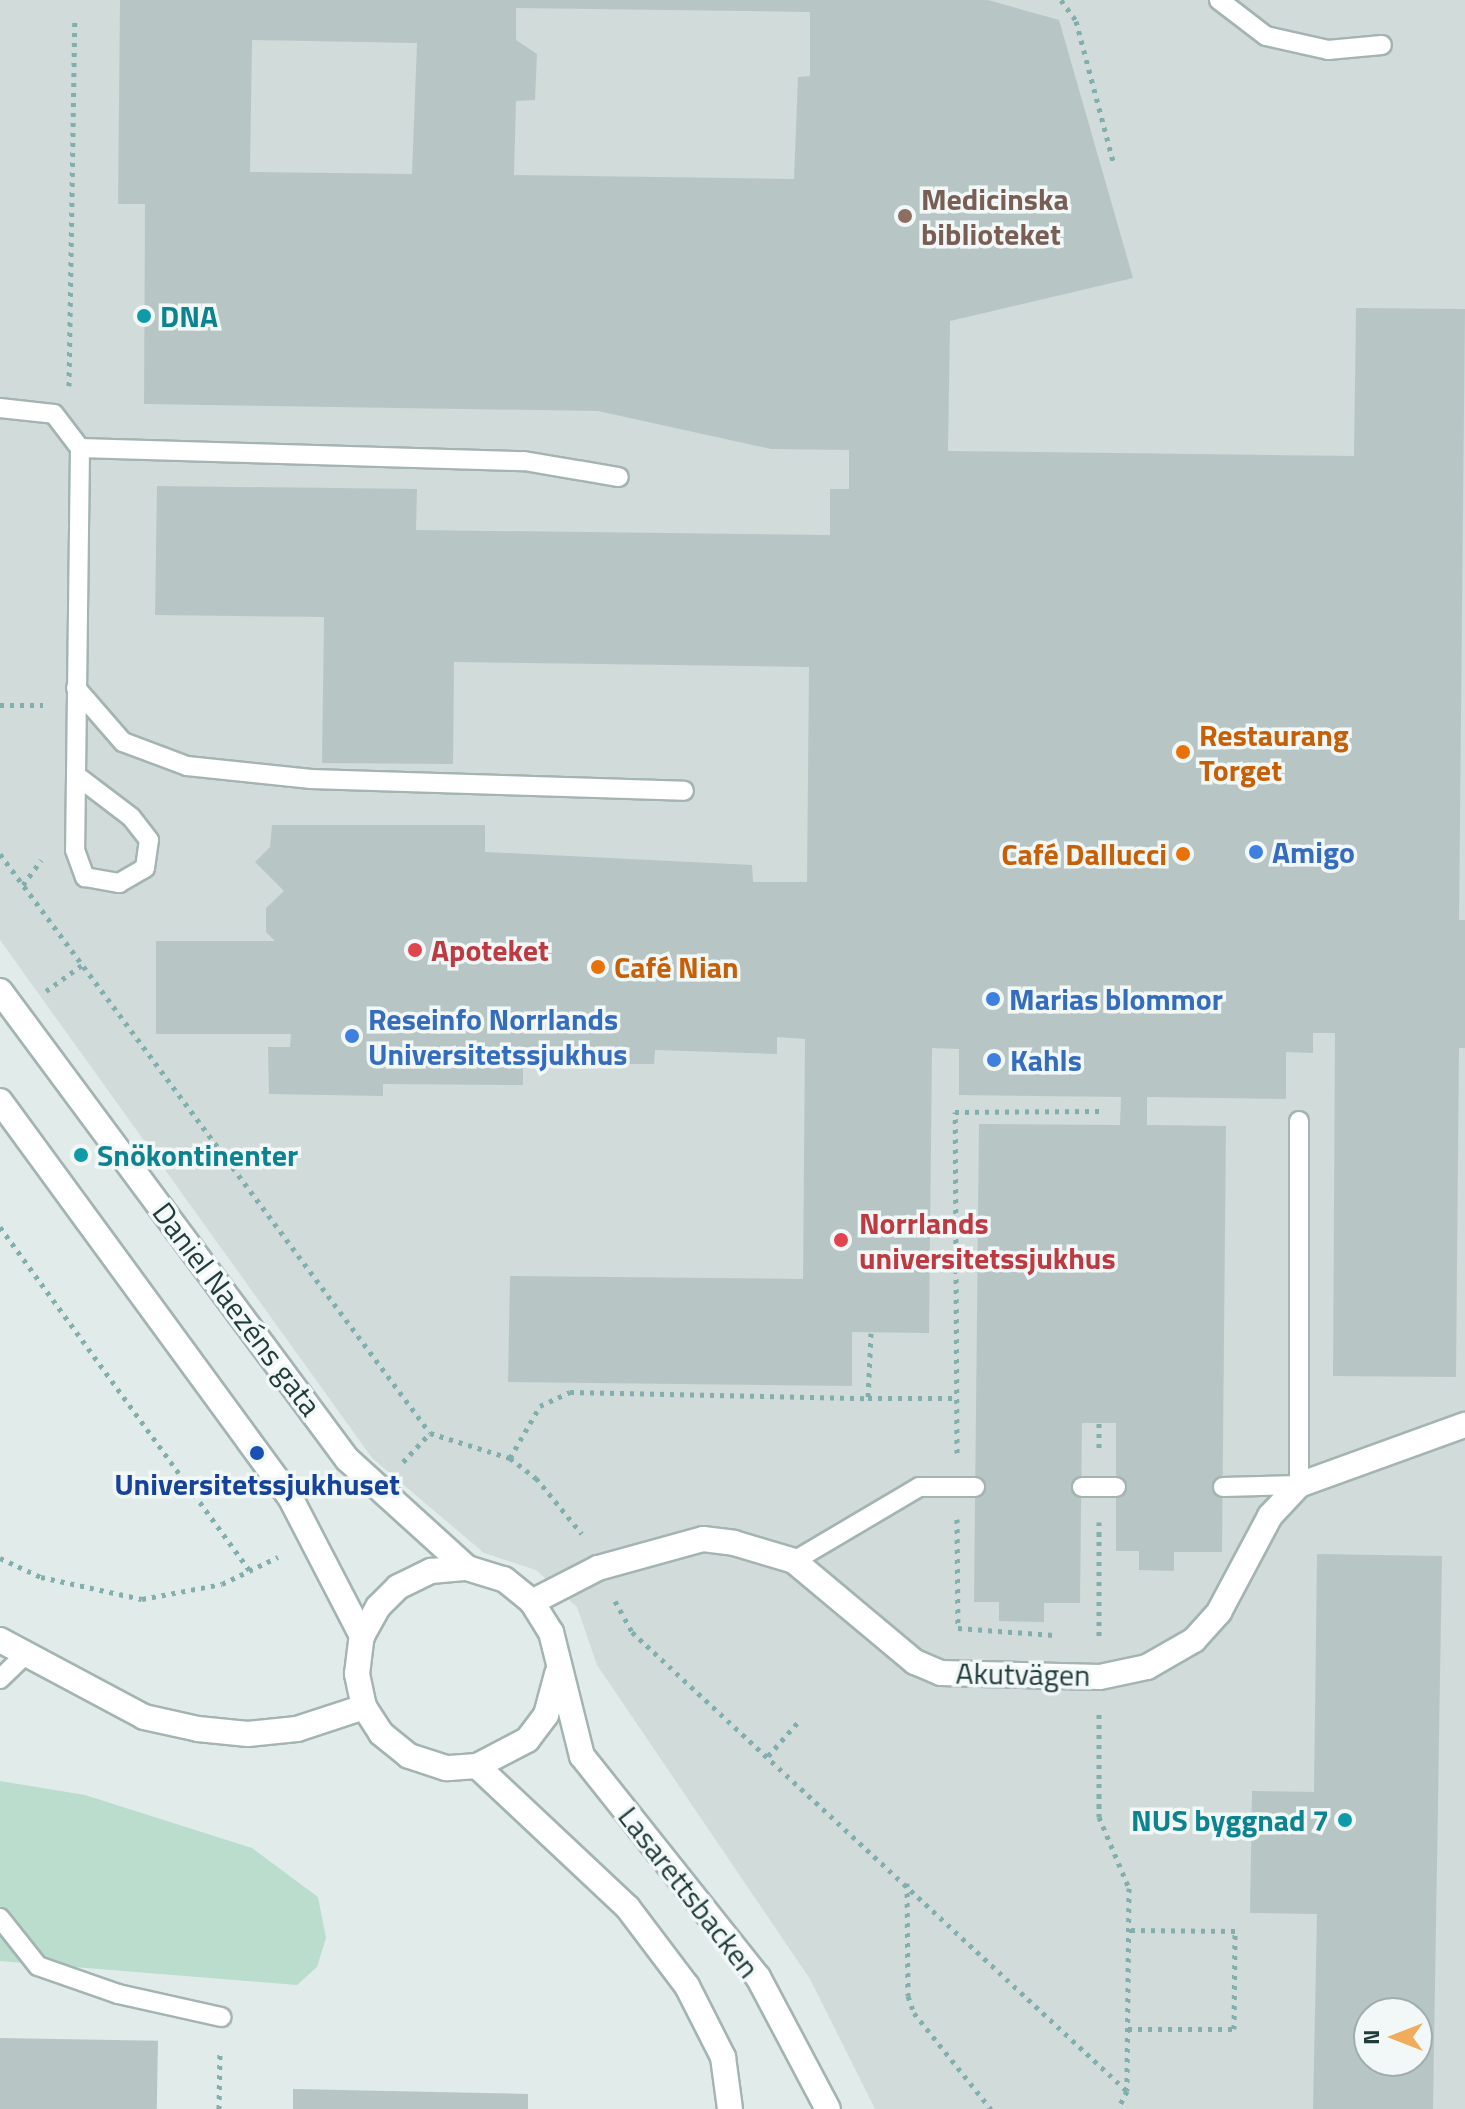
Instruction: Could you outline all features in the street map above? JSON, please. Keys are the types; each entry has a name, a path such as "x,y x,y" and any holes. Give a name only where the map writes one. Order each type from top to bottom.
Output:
{"street":[{"name":"Daniel Naezéns gata","path":"0,991 376,1491 467,1568"},
{"path":"0,1101 290,1497 362,1636"},
{"name":"Akutvägen","path":"532,1602 598,1568 703,1539 794,1561 915,1662 941,1673 1100,1677 1147,1667 1194,1640 1227,1600 1270,1516 1299,1485 1465,1425"},
{"name":"Lasarettsbacken","path":"557,1674 546,1715 527,1740 477,1766 446,1768 409,1756 381,1733 364,1707 357,1674 362,1636 398,1587 431,1571 467,1568 504,1579 532,1602 551,1632 557,1674 582,1756 758,1977 828,2109"},
{"path":"0,1640 144,1717 198,1729 248,1734 297,1729 364,1707"},
{"name":"Lasarettsbacken","path":"477,1766 628,1908 687,1986 723,2057 730,2109"}],"lane":[{"path":"1219,0 1266,36 1328,50 1382,45"},
{"path":"0,408 54,414 80,448 84,495 76,688 75,850 85,877 119,883 145,868 149,840 131,817 77,776"},
{"path":"80,448 524,461 619,477"},
{"path":"76,688 123,742 187,766 311,779 684,791"},
{"path":"1223,1487 1299,1485 1299,1121"},
{"path":"794,1561 902,1493 919,1487 966,1487"},
{"path":"1082,1487 1116,1487"},
{"path":"0,1679 26,1654"},
{"path":"0,1918 38,1966 118,1994 221,2017"}],"path":[{"path":"1061,0 1076,21 1113,161"},
{"path":"54,414 69,392 75,22"},
{"path":"0,705 53,706"},
{"path":"0,854 430,1433 510,1458 576,1522 632,1632 907,1883 1127,2091"},
{"path":"1068,1636 958,1628 966,1487 956,1398 955,1112 1104,1111"},
{"path":"0,1227 250,1571"},
{"path":"868,1398 871,1333"},
{"path":"510,1458 540,1406 570,1392 956,1398"},
{"path":"376,1491 430,1433"},
{"path":"0,1558 41,1577 142,1599 222,1584 312,1540"},
{"path":"1084,1637 1099,1638"},
{"path":"768,1756 799,1721"},
{"path":"907,1883 911,2005 991,2109"},
{"path":"1118,2109 1127,2091 1129,1888"},
{"path":"1128,2029 1234,2029 1235,2004 1235,1931 1129,1930"},
{"path":"219,2109 221,2017"}],"shaded area":[{"name":"Norrlands universitetssjukhus","path":"0,0 1465,0 1465,2109 875,2109 810,1979 597,1665 577,1607 536,1570 484,1553 372,1458 0,940"}],"green space":[{"path":"0,1781 85,1795 252,1848 318,1897 326,1938 317,1967 297,1985 0,1961"}],"building":[{"path":"120,0 988,0 1059,20 1133,278 950,321 948,451 1354,456 1356,308 1465,309 1459,920 1465,920 1465,1048 1459,1048 1456,1377 1333,1376 1335,1033 1313,1033 1313,1053 1286,1052 1286,1099 1147,1097 1147,1125 1226,1126 1222,1552 1174,1552 1174,1571 1139,1570 1139,1551 1116,1551 1116,1423 1082,1423 1080,1603 1044,1603 1044,1622 999,1621 999,1602 974,1602 979,1124 1120,1125 1121,1097 959,1095 959,1049 932,1048 929,1333 852,1332 852,1386 508,1382 510,1276 803,1279 805,1039 777,1037 777,1054 655,1050 654,1064 523,1064 523,1085 383,1084 383,1096 269,1094 268,1047 290,1047 291,1034 156,1034 156,941 275,941 266,932 266,908 284,891 255,862 270,847 272,825 485,825 485,852 752,865 753,882 807,882 809,667 454,662 453,764 322,763 324,617 155,615 157,486 417,489 416,530 830,535 830,489 849,489 849,450 771,449 598,411 144,404 145,204 118,204","holes":["516,8 810,12 810,76 798,77 794,179 514,175 516,101 535,100 537,54 516,40","252,40 417,43 412,174 250,172"]},
{"name":"NUS byggnad 7","path":"1317,1554 1442,1556 1433,2109 1313,2109 1317,1914 1250,1913 1252,1791 1314,1792"},
{"path":"0,2038 158,2041 157,2109 0,2109"},
{"path":"293,2089 528,2094 528,2109 293,2109"}],"place":[{"name":"Medicinska biblioteket","path":"905,216"},
{"name":"DNA","path":"144,316"},
{"name":"Restaurang Torget","path":"1183,752"},
{"name":"Amigo","path":"1256,852"},
{"name":"Café Dallucci","path":"1183,854"},
{"name":"Apoteket","path":"415,950"},
{"name":"Café Nian","path":"598,967"},
{"name":"Marias blommor","path":"993,999"},
{"name":"Reseinfo Norrlands Universitetssjukhus","path":"352,1036"},
{"name":"Kahls","path":"994,1060"},
{"name":"Snökontinenter","path":"81,1155"},
{"name":"Norrlands universitetssjukhus","path":"841,1240"},
{"name":"Universitetssjukhuset","path":"257,1453"},
{"name":"NUS byggnad 7","path":"1345,1820"}]}
